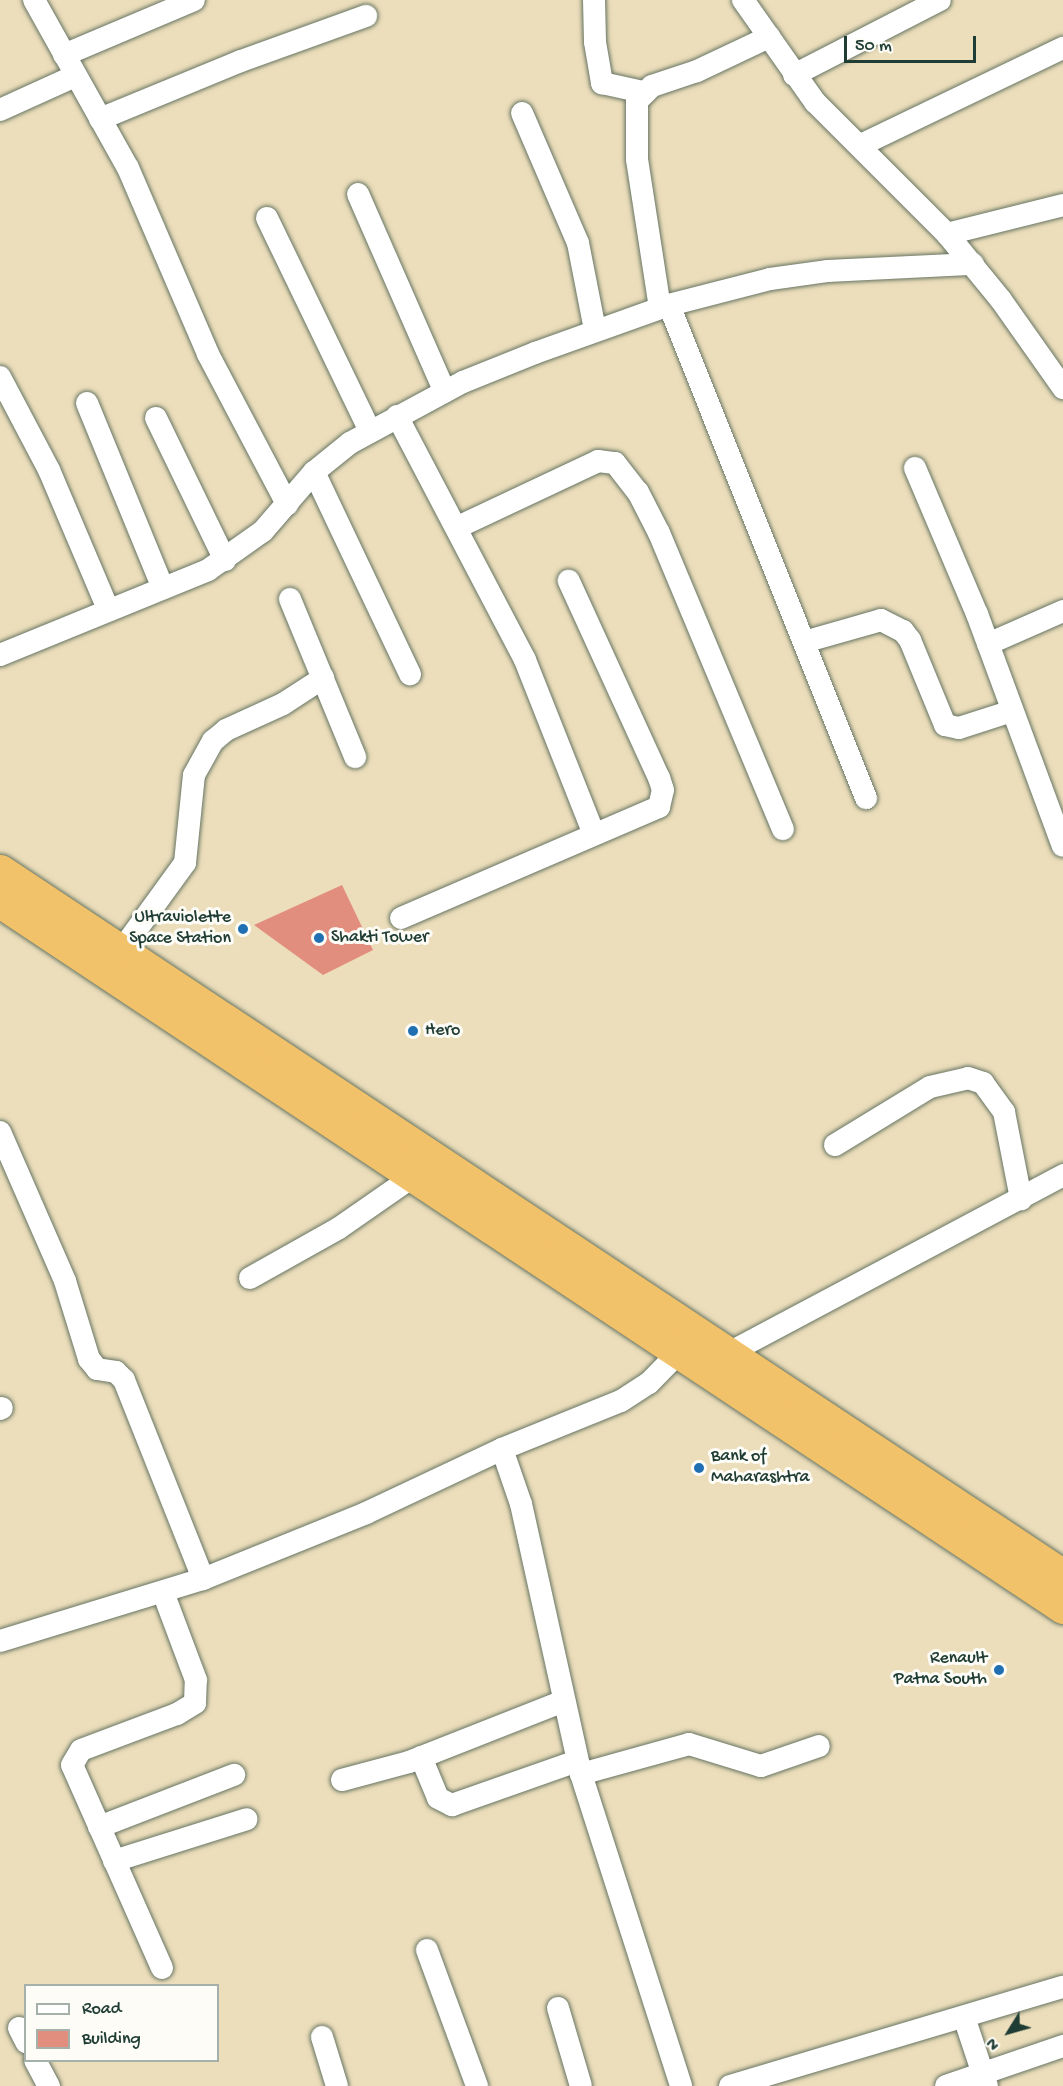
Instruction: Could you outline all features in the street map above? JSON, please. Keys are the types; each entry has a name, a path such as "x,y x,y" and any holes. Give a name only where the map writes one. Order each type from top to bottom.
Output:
{"highway":[{"path":"0,871 121,951 425,1168"},
{"path":"0,901 425,1168 688,1343 1063,1607"},
{"path":"688,1343 727,1354 1063,1576"}],"street":[{"path":"34,0 128,168 208,354 287,504"},
{"path":"64,55 194,0"},
{"path":"594,0 595,42 602,83 643,92 769,37"},
{"path":"743,0 815,102 861,145 973,264 1063,388"},
{"path":"794,75 940,0"},
{"path":"100,119 241,61 366,16"},
{"path":"861,145 1063,48"},
{"path":"0,110 75,76"},
{"path":"643,92 636,112 637,159 665,306 866,798"},
{"path":"522,113 578,243 595,330"},
{"path":"358,194 445,392"},
{"path":"947,234 1063,205"},
{"path":"267,218 370,432"},
{"path":"0,655 225,560 263,531 314,472 370,432 445,392 595,330 665,306 770,279 828,271 973,264"},
{"path":"0,376 50,470 108,609"},
{"path":"87,403 163,588"},
{"path":"397,416 458,527 525,660 594,834"},
{"path":"156,418 225,560"},
{"path":"458,527 597,461 615,463 638,492 659,533 783,829"},
{"path":"915,468 988,644 1063,846"},
{"path":"314,472 410,674"},
{"path":"401,918 659,807 663,790 569,581"},
{"path":"290,599 355,757"},
{"path":"988,644 1063,611"},
{"path":"804,642 881,620 903,631 910,640 945,725 959,728 1012,711"},
{"path":"121,951 185,864 194,776 213,741 226,730 283,704 323,678"},
{"path":"835,1145 930,1087 968,1078 983,1083 1004,1112 1021,1199"},
{"path":"0,1132 65,1281 88,1359 97,1369 116,1372 124,1380 203,1580"},
{"path":"250,1278 308,1248 425,1168"},
{"path":"727,1354 1063,1175"},
{"path":"0,1641 203,1580 366,1513 502,1449 621,1401 649,1383 688,1343"},
{"path":"502,1449 521,1504 579,1768 681,2086"},
{"path":"162,1968 75,1774 74,1757 92,1744 189,1709 198,1693 163,1592"},
{"path":"342,1780 421,1757 564,1701"},
{"path":"421,1757 438,1798 452,1805 579,1768 689,1744 761,1766 819,1746"},
{"path":"99,1827 234,1775"},
{"path":"114,1861 247,1819"},
{"path":"427,1950 477,2086"},
{"path":"730,2086 1063,1987"},
{"path":"558,2008 581,2086"},
{"path":"964,2017 985,2080"},
{"path":"322,2037 337,2086"},
{"path":"946,2086 985,2080 1063,2046"},
{"path":"36,2062 49,2086"}],"building":[{"name":"Shakti Tower","path":"342,885 373,950 323,975 254,925"}],"place":[{"name":"Ultraviolette Space Station","path":"243,929"},
{"name":"Shakti Tower","path":"319,938"},
{"name":"Hero","path":"413,1031"},
{"name":"Bank of Maharashtra","path":"699,1468"},
{"name":"Renault Patna South","path":"999,1670"}]}
